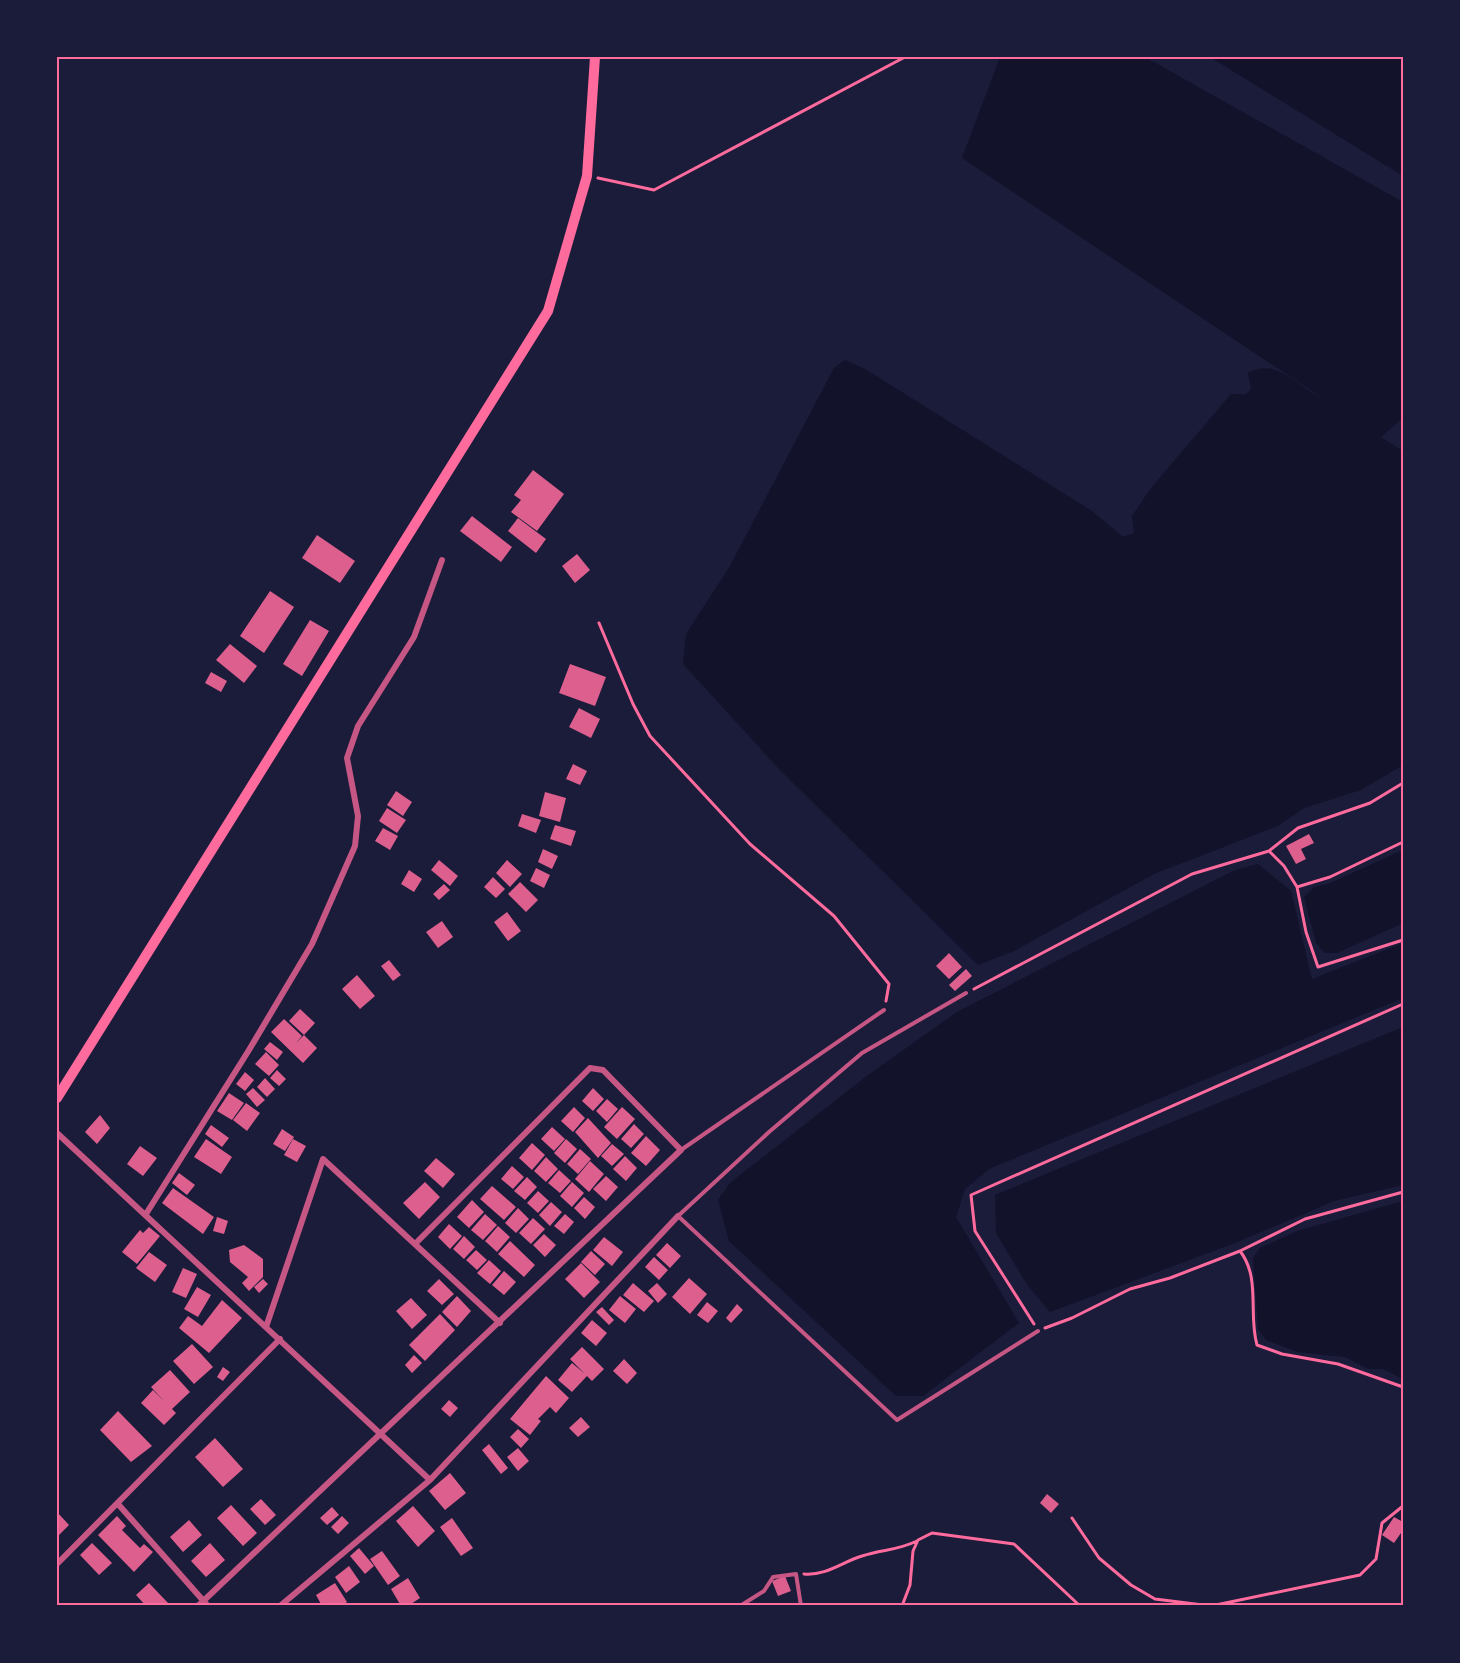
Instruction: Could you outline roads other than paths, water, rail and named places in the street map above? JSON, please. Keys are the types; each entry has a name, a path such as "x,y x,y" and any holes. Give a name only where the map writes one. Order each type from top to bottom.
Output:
{"main road":[{"path":"57,1098 548,311 588,176 595,57"}],"street":[{"path":"146,1214 249,1050 312,944 355,846 358,816 347,758 358,726 414,637 442,560"},
{"path":"118,1504 203,1604 380,1433 500,1323 681,1150 603,1070 590,1068 416,1243"},
{"path":"57,1133 430,1480"},
{"path":"266,1327 322,1160 416,1243 500,1323"},
{"path":"280,1606 430,1480 678,1216"},
{"path":"57,1564 280,1339"}],"lane":[{"path":"966,993 862,1053 769,1132 678,1216 897,1420 1038,1331"},
{"path":"681,1150 884,1010"},
{"path":"740,1606 764,1591 773,1577 796,1574 801,1606"}]}
